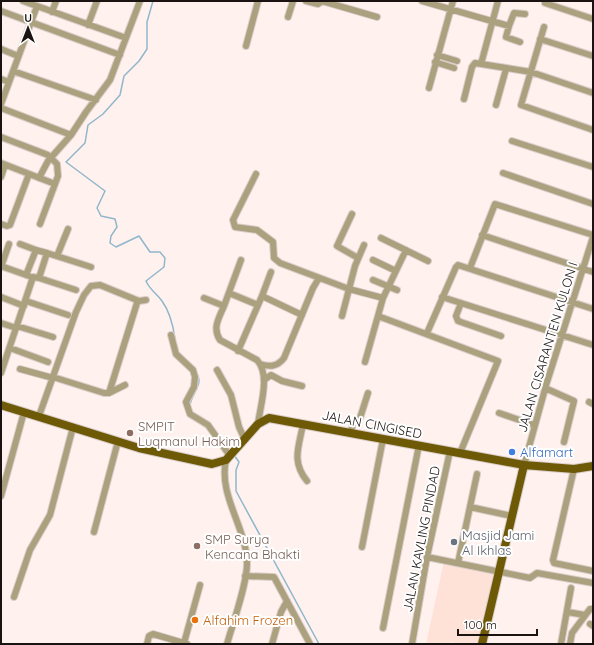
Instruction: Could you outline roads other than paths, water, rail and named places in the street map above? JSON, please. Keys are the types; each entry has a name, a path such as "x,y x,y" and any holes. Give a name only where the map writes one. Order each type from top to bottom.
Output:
{"main road":[{"path":"1,405 139,448 201,462 218,464 230,456 258,424"},
{"name":"JALAN CINGISED","path":"258,424 269,418 524,465 574,468 593,466"},
{"path":"482,644 524,465"}],"street":[{"path":"23,1 126,38"},
{"path":"52,12 56,1"},
{"path":"88,25 97,1"},
{"path":"39,178 51,158 71,135 110,80 140,1"},
{"path":"246,46 258,1"},
{"path":"288,17 293,1"},
{"path":"306,1 318,4 322,1 377,17"},
{"path":"422,1 508,26"},
{"path":"429,88 453,1"},
{"path":"481,64 498,1"},
{"path":"549,3 593,19"},
{"path":"1,104 36,6"},
{"path":"1,11 120,55"},
{"path":"520,42 506,37 508,26 514,13 525,14"},
{"path":"544,27 521,105 593,130"},
{"path":"540,39 593,56"},
{"path":"1,49 18,56"},
{"path":"437,55 457,61"},
{"path":"435,62 454,68"},
{"path":"464,99 473,64 531,72 593,93"},
{"path":"496,105 506,69"},
{"path":"13,71 96,100"},
{"path":"1,79 9,82"},
{"path":"1,108 71,135"},
{"path":"1,137 51,158 58,168 55,184 40,224"},
{"path":"512,141 593,167"},
{"path":"1,177 3,164 55,184"},
{"path":"503,173 593,204"},
{"path":"1,224 7,226 10,225 30,174"},
{"path":"256,174 232,224 238,228 257,230 273,242 276,260 349,289 383,298"},
{"path":"470,268 494,205 497,204 593,236"},
{"path":"352,214 337,246 358,258"},
{"path":"57,256 68,229"},
{"path":"482,235 593,272"},
{"name":"JALAN CISARANTEN KULON I","path":"524,465 545,388 593,236"},
{"path":"382,238 428,261"},
{"path":"9,244 1,266 76,290"},
{"path":"20,244 91,266"},
{"path":"342,316 358,258 364,245"},
{"path":"26,275 36,250"},
{"path":"366,362 383,298 406,250"},
{"path":"1,373 25,304 47,253"},
{"path":"241,260 216,327 216,335 220,340 238,351 257,360 260,364 264,379"},
{"path":"373,260 396,270"},
{"path":"427,333 442,297 458,265 593,309"},
{"path":"238,351 271,272"},
{"path":"260,364 269,367 280,363 284,358 313,288 320,278"},
{"path":"374,280 397,290"},
{"path":"39,416 76,312 89,288 94,285 100,285 138,300 146,300"},
{"path":"229,293 258,305"},
{"path":"262,296 302,315"},
{"path":"1,297 68,315"},
{"path":"442,297 593,345"},
{"path":"204,298 224,306"},
{"path":"109,393 138,300"},
{"path":"461,303 456,316 458,322 502,336"},
{"path":"378,316 427,333 498,361 460,453"},
{"path":"1,323 53,337"},
{"path":"171,335 176,354 193,370 195,376 194,387 186,402 190,414 208,425 230,456 224,479 246,554 247,564 227,644"},
{"path":"1,349 48,362"},
{"path":"258,424 264,379 269,367"},
{"path":"20,369 104,393 109,393 125,385"},
{"path":"217,370 231,395 239,427 245,440"},
{"path":"264,379 271,375 282,381 302,386"},
{"path":"545,388 574,401 564,442"},
{"path":"351,433 353,422 360,418 368,393"},
{"path":"1,496 24,412"},
{"path":"499,413 534,425"},
{"path":"303,424 297,462 299,472 307,481"},
{"path":"14,597 30,550 50,515 73,427"},
{"path":"362,548 383,439"},
{"path":"94,532 118,441"},
{"path":"383,628 419,445"},
{"name":"JALAN KAVLING PINDAD","path":"412,644 427,557 450,451"},
{"path":"574,468 552,560 554,563 593,571"},
{"path":"458,563 477,474"},
{"path":"470,507 512,516"},
{"path":"427,557 530,578 537,573 593,583"},
{"path":"245,576 274,577 310,644"},
{"path":"147,644 152,634 186,643 200,585"},
{"path":"561,644 571,588"},
{"path":"272,644 281,612 287,601"},
{"path":"570,644 572,633 590,608 593,609"},
{"path":"566,612 585,615"}],"waterway":[{"path":"153,1 147,22 147,49 139,61 124,76 120,95 103,114 88,125 85,143 66,162 105,191 97,208 101,216 115,219 117,227 111,236 110,243 116,247 139,236 150,252 160,252 165,258 164,267 146,281 149,287 162,301 167,310 172,323 175,338"},
{"path":"190,406 199,382 197,374"},
{"path":"223,441 230,451"},
{"path":"234,455 239,462 236,470 236,491 319,644"}],"place":[{"name":"SMPIT Luqmanul Hakim","path":"130,433"},
{"name":"Alfamart","path":"512,452"},
{"name":"Masjid Jami Al Ikhlas","path":"454,542"},
{"name":"SMP Surya Kencana Bhakti","path":"197,546"},
{"name":"Alfahim Frozen","path":"195,620"}]}
